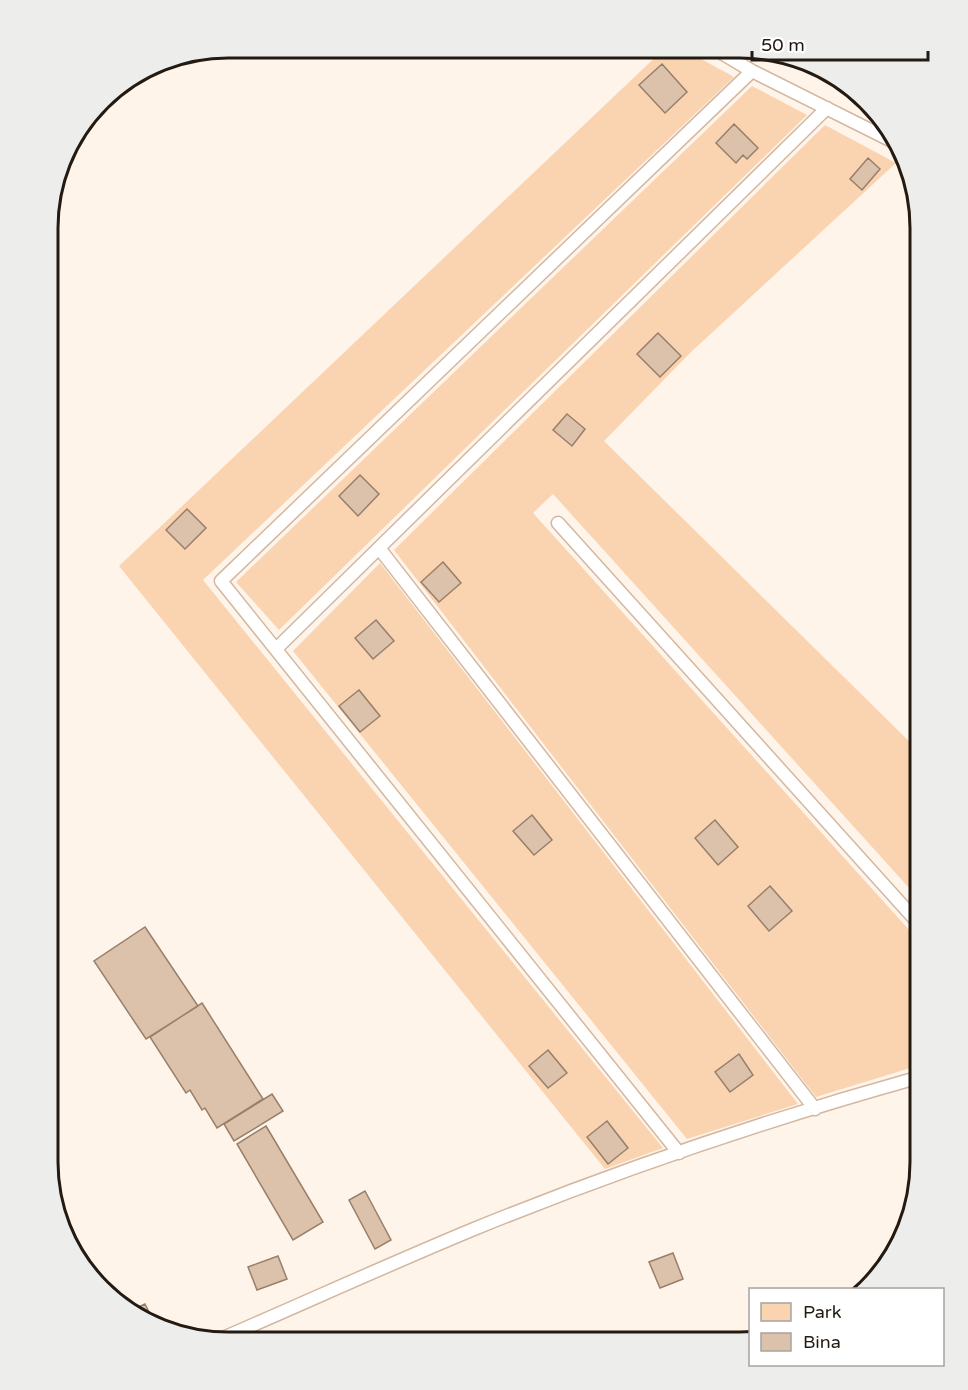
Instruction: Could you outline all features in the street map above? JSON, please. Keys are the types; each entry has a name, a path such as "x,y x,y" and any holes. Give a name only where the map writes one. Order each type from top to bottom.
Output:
{"lane":[{"path":"732,59 882,136"},
{"path":"679,1153 221,581 752,70"},
{"path":"276,649 827,108"},
{"path":"558,523 909,913"},
{"path":"379,548 815,1109"},
{"path":"237,1332 473,1230 679,1153 909,1080"}],"green space":[{"path":"653,59 701,59 734,77 203,580 663,1148 605,1169 119,566"},
{"path":"752,86 807,115 279,630 236,582"},
{"path":"825,125 896,163 691,352 604,441 909,742 909,888 553,494 533,513 909,930 909,1068 816,1097 394,550"},
{"path":"380,563 798,1104 687,1139 293,651"}],"building":[{"path":"662,64 687,92 665,113 639,85"},
{"path":"734,124 758,148 747,159 743,155 736,163 716,143"},
{"path":"868,158 880,169 862,190 850,179"},
{"path":"658,333 681,356 660,377 637,354"},
{"path":"567,414 585,429 572,446 553,430"},
{"path":"360,475 379,494 358,516 339,496"},
{"path":"187,509 206,528 185,549 166,530"},
{"path":"443,562 461,583 439,602 421,582"},
{"path":"376,620 394,641 373,659 355,638"},
{"path":"359,690 380,716 360,732 339,706"},
{"path":"532,815 552,840 534,855 513,831"},
{"path":"715,820 738,847 718,865 695,838"},
{"path":"770,886 792,911 769,931 748,906"},
{"path":"145,927 198,1006 146,1039 94,961"},
{"path":"202,1003 263,1099 217,1128 205,1108 202,1110 190,1090 186,1093 150,1037"},
{"path":"548,1050 567,1073 548,1088 529,1066"},
{"path":"739,1054 753,1075 730,1092 715,1072"},
{"path":"272,1094 283,1111 234,1141 224,1124"},
{"path":"607,1121 628,1148 608,1164 587,1137"},
{"path":"266,1126 323,1222 293,1240 237,1144"},
{"path":"365,1191 391,1240 375,1249 349,1200"},
{"path":"673,1253 683,1279 660,1288 649,1262"},
{"path":"278,1256 287,1279 257,1290 248,1267"},
{"path":"145,1304 149,1311 144,1309 140,1306"}]}
